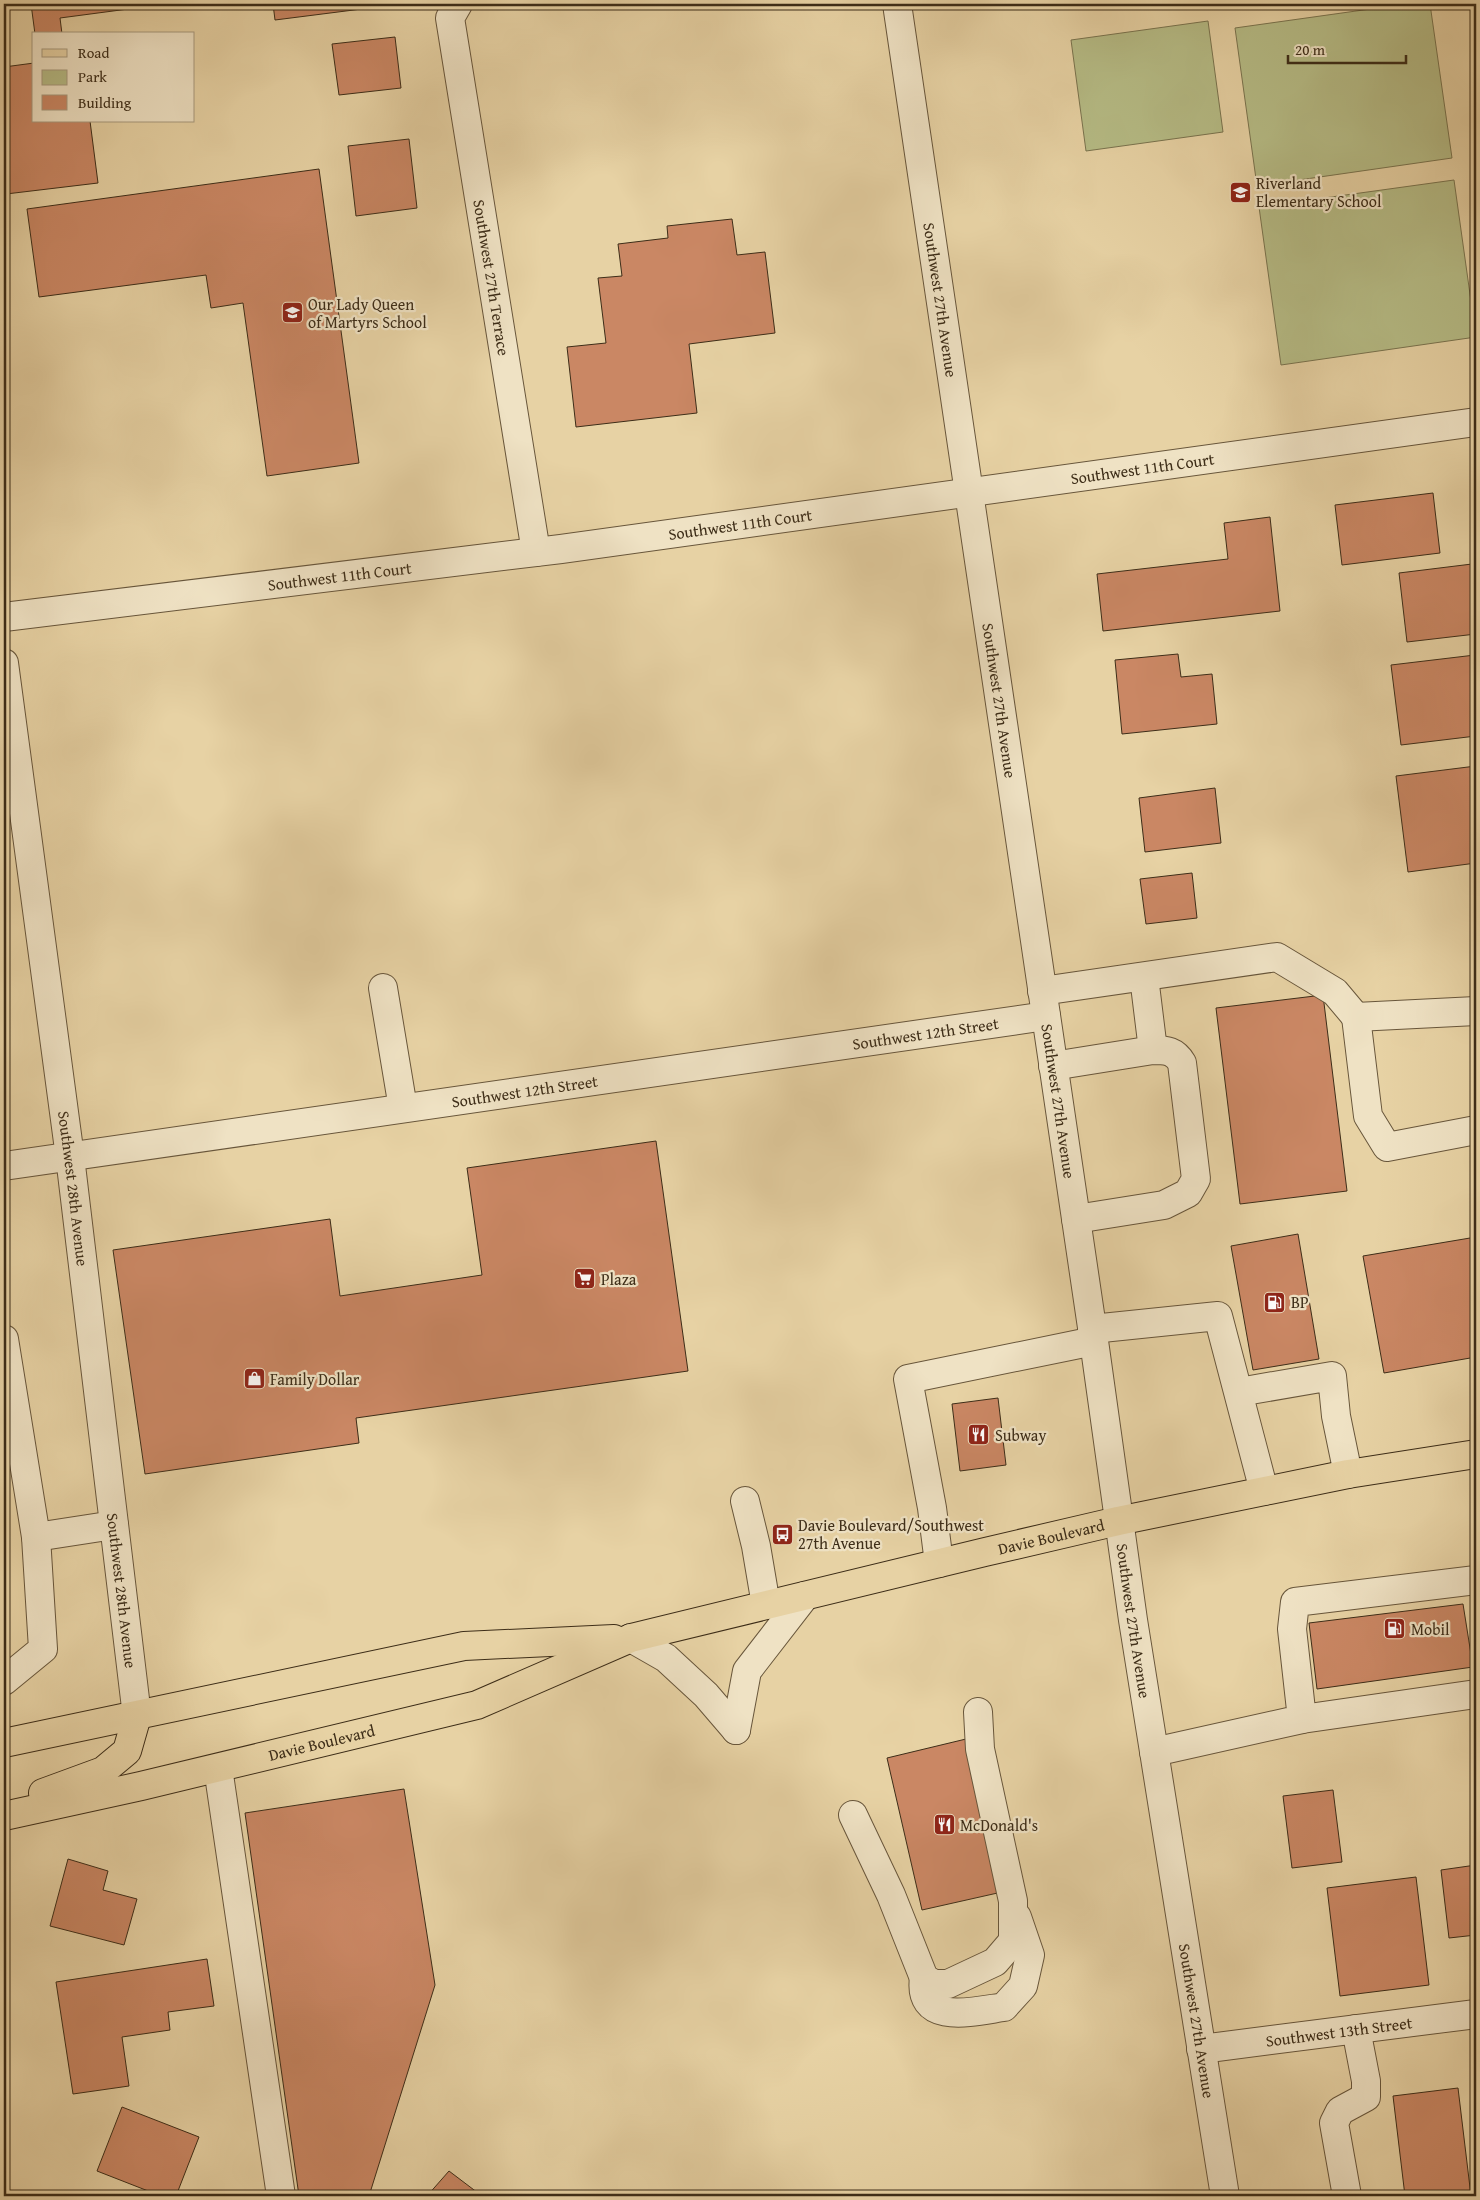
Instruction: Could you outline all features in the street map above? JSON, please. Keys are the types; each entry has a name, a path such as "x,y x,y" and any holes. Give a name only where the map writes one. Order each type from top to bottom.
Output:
{"main road":[{"name":"Davie Boulevard","path":"4,1816 218,1768 477,1705 631,1638 1118,1521 1348,1474 1476,1454"},
{"name":"Davie Boulevard","path":"4,1743 464,1646 631,1638"},
{"path":"4,1808 103,1771 127,1751 137,1716"}],"street":[{"name":"Southwest 27th Terrace","path":"458,4 450,18 536,552"},
{"name":"Southwest 27th Avenue","path":"897,4 1093,1335 1118,1521 1225,2196"},
{"name":"Southwest 11th Court","path":"4,617 536,552 1476,422"},
{"name":"Southwest 28th Avenue","path":"4,663 70,1157 137,1716"},
{"name":"Southwest 12th Street","path":"4,1166 403,1108 1044,1003 1144,977 1276,956 1334,992 1356,1017"},
{"path":"1144,977 1153,1050"},
{"path":"384,988 403,1108"},
{"path":"1476,1011 1356,1017 1368,1116 1387,1147 1476,1130"},
{"path":"1053,1066 1153,1050 1165,1050 1177,1055 1182,1064 1196,1179 1188,1193 1164,1206 1076,1219"},
{"path":"939,1563 932,1508 908,1379 1093,1335 1218,1316 1264,1491"},
{"path":"4,1339 36,1537 44,1649 4,1681"},
{"path":"1239,1392 1332,1376 1336,1416 1348,1474"},
{"path":"745,1501 756,1546 766,1605"},
{"path":"36,1537 114,1524"},
{"path":"1302,1719 1292,1629 1295,1602 1476,1580"},
{"path":"631,1638 666,1658 706,1695 736,1730 747,1671 805,1596"},
{"path":"1154,1752 1302,1719 1476,1694"},
{"path":"854,1814 891,1895 924,1978 922,1988 927,2002 944,2013 1004,2007 1023,1986 1030,1956 1013,1906 980,1749 978,1712"},
{"path":"218,1768 281,2196"},
{"path":"924,1978 934,1984 948,1984 996,1962 1013,1941 1013,1906"},
{"name":"Southwest 13th Street","path":"1201,2049 1476,2014"},
{"path":"1347,2196 1334,2123 1340,2111 1366,2097 1366,2081 1356,2029"}],"green space":[{"path":"1406,4 1430,4 1452,158 1257,186 1235,28"},
{"path":"1208,21 1223,132 1086,151 1071,40"},
{"path":"1454,180 1476,337 1281,365 1259,207"}],"building":[{"path":"31,4 166,4 60,18 62,32 35,32"},
{"path":"273,4 393,4 393,5 275,20"},
{"path":"395,37 401,88 339,95 332,44"},
{"path":"32,63 32,122 90,122 98,183 6,194 4,177 4,67"},
{"path":"409,139 417,208 356,216 348,146"},
{"path":"319,169 359,463 267,476 243,303 211,308 206,275 39,297 27,209"},
{"path":"732,219 737,255 765,252 775,333 689,344 697,413 576,427 567,347 606,343 598,278 622,276 618,244 668,238 667,226"},
{"path":"1433,493 1440,553 1342,565 1335,505"},
{"path":"1270,517 1280,611 1103,631 1097,574 1228,559 1224,523"},
{"path":"1472,564 1476,600 1476,634 1407,642 1399,573"},
{"path":"1178,654 1181,677 1212,674 1217,724 1122,734 1115,660"},
{"path":"1475,655 1476,736 1401,745 1391,665"},
{"path":"1476,766 1476,863 1408,872 1396,776"},
{"path":"1215,788 1221,843 1145,852 1139,798"},
{"path":"1192,873 1197,918 1146,924 1140,879"},
{"path":"1323,995 1347,1191 1240,1204 1216,1008"},
{"path":"656,1141 688,1371 356,1418 359,1443 145,1474 113,1250 330,1219 340,1296 482,1275 467,1168"},
{"name":"BP","path":"1298,1234 1319,1359 1253,1370 1231,1246"},
{"path":"1476,1237 1476,1357 1384,1373 1363,1256"},
{"name":"Subway","path":"998,1398 1006,1465 960,1471 952,1404"},
{"path":"1463,1604 1473,1667 1317,1689 1309,1623"},
{"name":"McDonald's","path":"966,1739 1002,1892 922,1910 887,1758"},
{"path":"404,1789 435,1985 369,2196 299,2196 245,1813"},
{"path":"1333,1790 1342,1862 1292,1868 1283,1796"},
{"path":"68,1859 108,1871 103,1890 137,1899 124,1945 50,1926"},
{"path":"1476,1865 1476,1935 1449,1938 1441,1870"},
{"path":"1416,1877 1429,1985 1340,1996 1327,1888"},
{"path":"207,1959 214,2006 168,2012 170,2030 122,2037 129,2086 73,2094 56,1982"},
{"path":"1458,2088 1471,2196 1405,2196 1393,2096"},
{"path":"122,2107 199,2137 176,2196 161,2196 97,2171"},
{"path":"449,2171 482,2196 427,2196"}],"place":[{"name":"Riverland Elementary School","path":"1240,192"},
{"name":"Our Lady Queen of Martyrs School","path":"292,313"},
{"name":"Plaza","path":"585,1279"},
{"name":"BP","path":"1275,1302"},
{"name":"Family Dollar","path":"254,1379"},
{"name":"Subway","path":"979,1435"},
{"name":"Davie Boulevard/Southwest 27th Avenue","path":"782,1534"},
{"name":"Mobil","path":"1395,1629"},
{"name":"McDonald's","path":"944,1825"}]}
